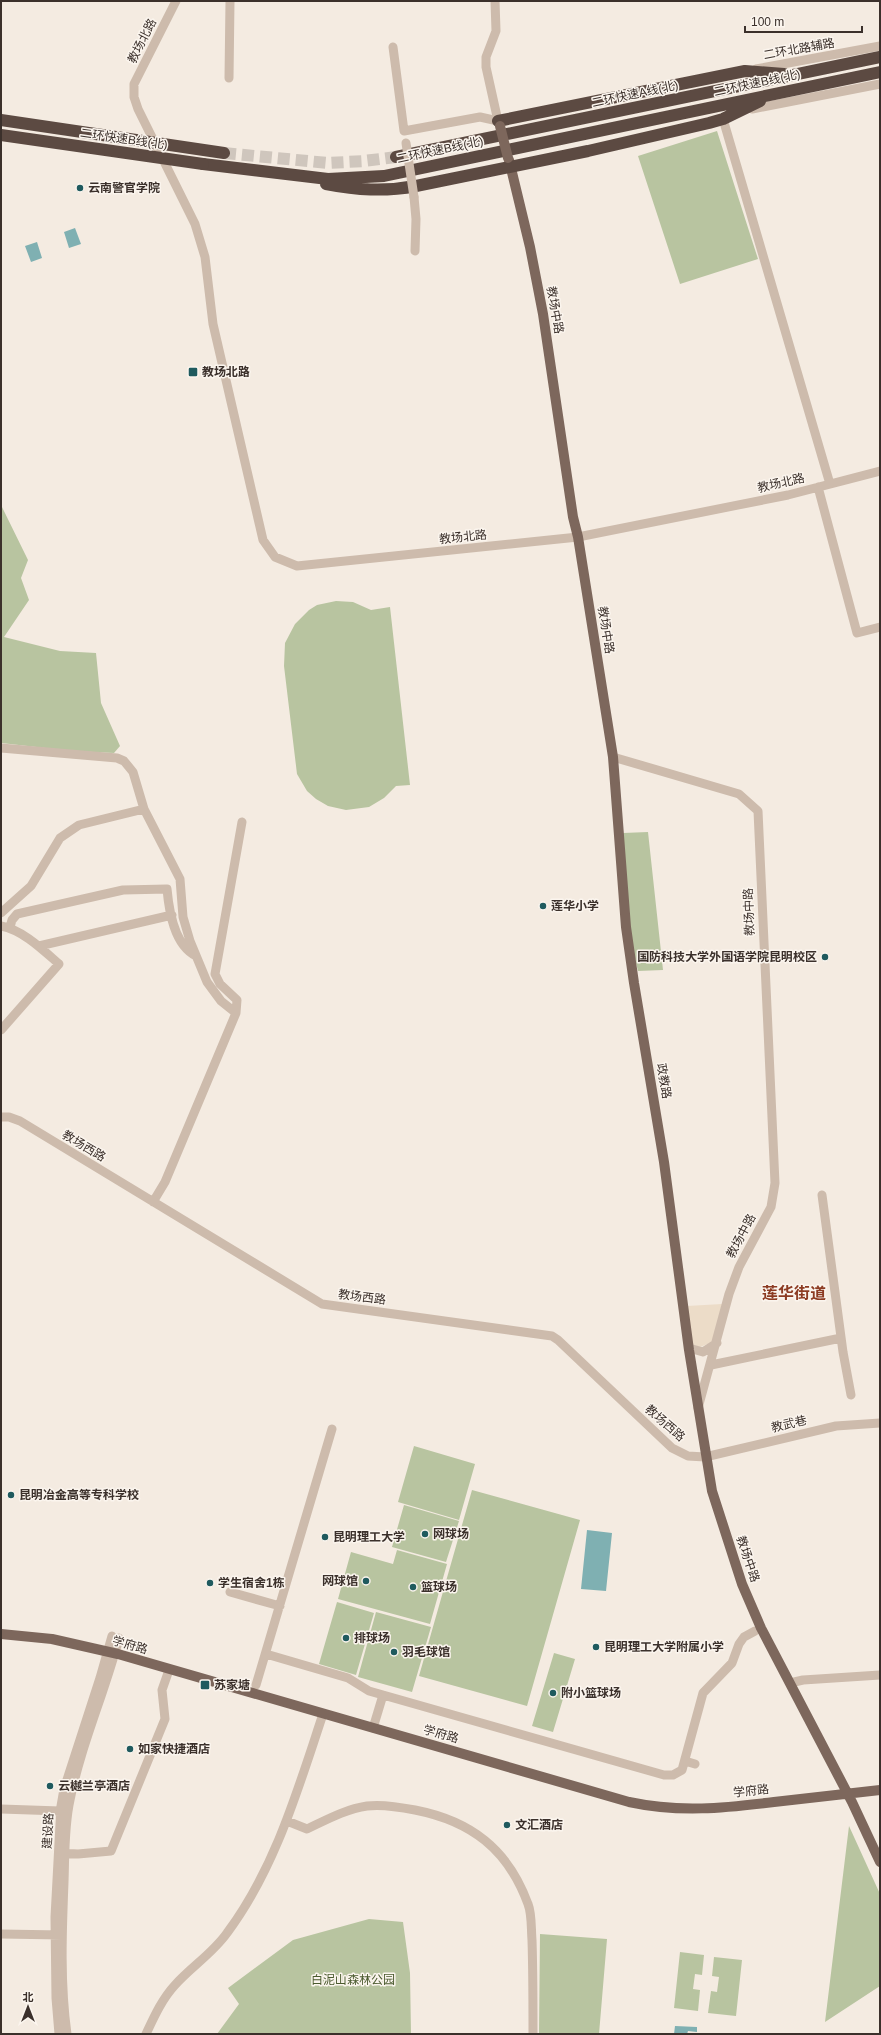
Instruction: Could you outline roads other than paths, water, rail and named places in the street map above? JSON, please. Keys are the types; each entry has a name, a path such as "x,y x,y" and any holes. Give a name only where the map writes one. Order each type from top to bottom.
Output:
{"highway":[{"name":"二环快速A线(北)","path":"396,157 880,57"},
{"path":"499,124 745,71 797,75"},
{"name":"二环快速B线(北)","path":"1,135 271,173 328,179 384,176 880,72"},
{"path":"271,173 352,189 388,190 510,162 723,119 742,111 773,94"},
{"path":"1,120 224,152"}],"main road":[{"name":"教场中路","path":"499,124 510,162 530,247 543,314 573,517 578,537 613,757"},
{"name":"政教路","path":"613,757 627,934 664,1162 698,1409"},
{"name":"教场中路","path":"698,1409 705,1457 712,1490 742,1584 761,1628 847,1794 880,1862"},
{"name":"学府路","path":"1,1634 52,1639 111,1653 630,1802 650,1806 690,1810 721,1808 880,1790"}],"street":[{"name":"教场北路","path":"176,1 134,84 134,98 195,224 205,257 213,324 263,540 276,557 297,566 578,537 788,495 880,471"},
{"path":"229,78 230,1"},
{"path":"496,1 496,31 486,57 486,67 499,124"},
{"name":"二环北路辅路","path":"745,71 880,46"},
{"path":"393,47 414,197 416,219 415,251"},
{"path":"742,111 880,84"},
{"path":"404,131 480,117 499,124"},
{"path":"723,119 830,484"},
{"path":"818,487 856,633 880,627"},
{"path":"1,748 117,758 124,762 133,772 144,809 180,879 183,917 190,941 207,982 221,1001 236,1013"},
{"name":"教场中路","path":"613,757 739,794 758,812 775,1183 774,1197 772,1207 740,1267 729,1294 698,1409"},
{"path":"1,913 31,886 60,838 79,825 144,809"},
{"path":"153,1202 165,1182 236,1013 237,1000 220,984 215,974 242,822"},
{"path":"1,1030 59,964 38,946 6,927 17,914 123,890 167,889 172,915 180,940 189,953 197,957"},
{"path":"38,946 172,915"},
{"name":"教场西路","path":"1,1117 9,1117 20,1121 322,1304 552,1336 672,1448 688,1456 705,1457"},
{"path":"822,1195 841,1338 851,1395"},
{"path":"711,1365 841,1338"},
{"path":"689,1348 703,1352 717,1343"},
{"name":"教武巷","path":"705,1457 836,1426 880,1423"},
{"path":"256,1685 332,1429"},
{"path":"230,1592 280,1606"},
{"path":"266,1654 348,1678 369,1691 664,1775 673,1775 682,1770 703,1693 732,1663 739,1644 744,1637 755,1631"},
{"name":"建设路","path":"62,1853 72,1789 116,1637"},
{"name":"建设路","path":"59,2034 59,1935 62,1853 60,1811 64,1789 111,1653"},
{"path":"62,1853 78,1854 110,1851 165,1719 162,1690 169,1670"},
{"path":"790,1683 803,1680 880,1675"},
{"path":"373,1728 383,1695"},
{"path":"146,2034 160,2004 175,1985 227,1934 245,1907 276,1849 323,1714"},
{"path":"685,1761 695,1764"},
{"path":"287,1821 307,1829 331,1818 367,1806 404,1808 454,1821 474,1831 490,1843 511,1867 528,1905 533,1969 533,2034"},
{"path":"1,1809 60,1811"},
{"path":"1,1934 59,1935"},
{"name":"建设路","path":"59,1935 66,2034"}],"water":[{"path":"75,228 81,244 69,248 64,232"},
{"path":"37,242 42,258 31,262 25,246"},
{"path":"587,1530 612,1533 606,1591 581,1589"},
{"path":"675,2026 697,2027 697,2032 688,2031 687,2034 674,2034"}],"tunnel":[{"path":"224,153 328,163 396,157"}],"place":[{"name":"云南警官学院","path":"80,188"},
{"name":"教场北路","path":"193,372"},
{"name":"莲华小学","path":"543,906"},
{"name":"国防科技大学外国语学院昆明校区","path":"825,957"},
{"name":"昆明冶金高等专科学校","path":"11,1495"},
{"name":"网球场","path":"425,1534"},
{"name":"昆明理工大学","path":"325,1537"},
{"name":"网球馆","path":"366,1581"},
{"name":"学生宿舍1栋","path":"210,1583"},
{"name":"篮球场","path":"413,1587"},
{"name":"排球场","path":"346,1638"},
{"name":"昆明理工大学附属小学","path":"596,1647"},
{"name":"羽毛球馆","path":"394,1652"},
{"name":"苏家塘","path":"205,1685"},
{"name":"附小篮球场","path":"553,1693"},
{"name":"如家快捷酒店","path":"130,1749"},
{"name":"云樾兰亭酒店","path":"50,1786"},
{"name":"文汇酒店","path":"507,1825"}],"district":[{"name":"莲华街道","path":"794,1293"}],"park label":[{"name":"白泥山森林公园","path":"353,1980"}]}
